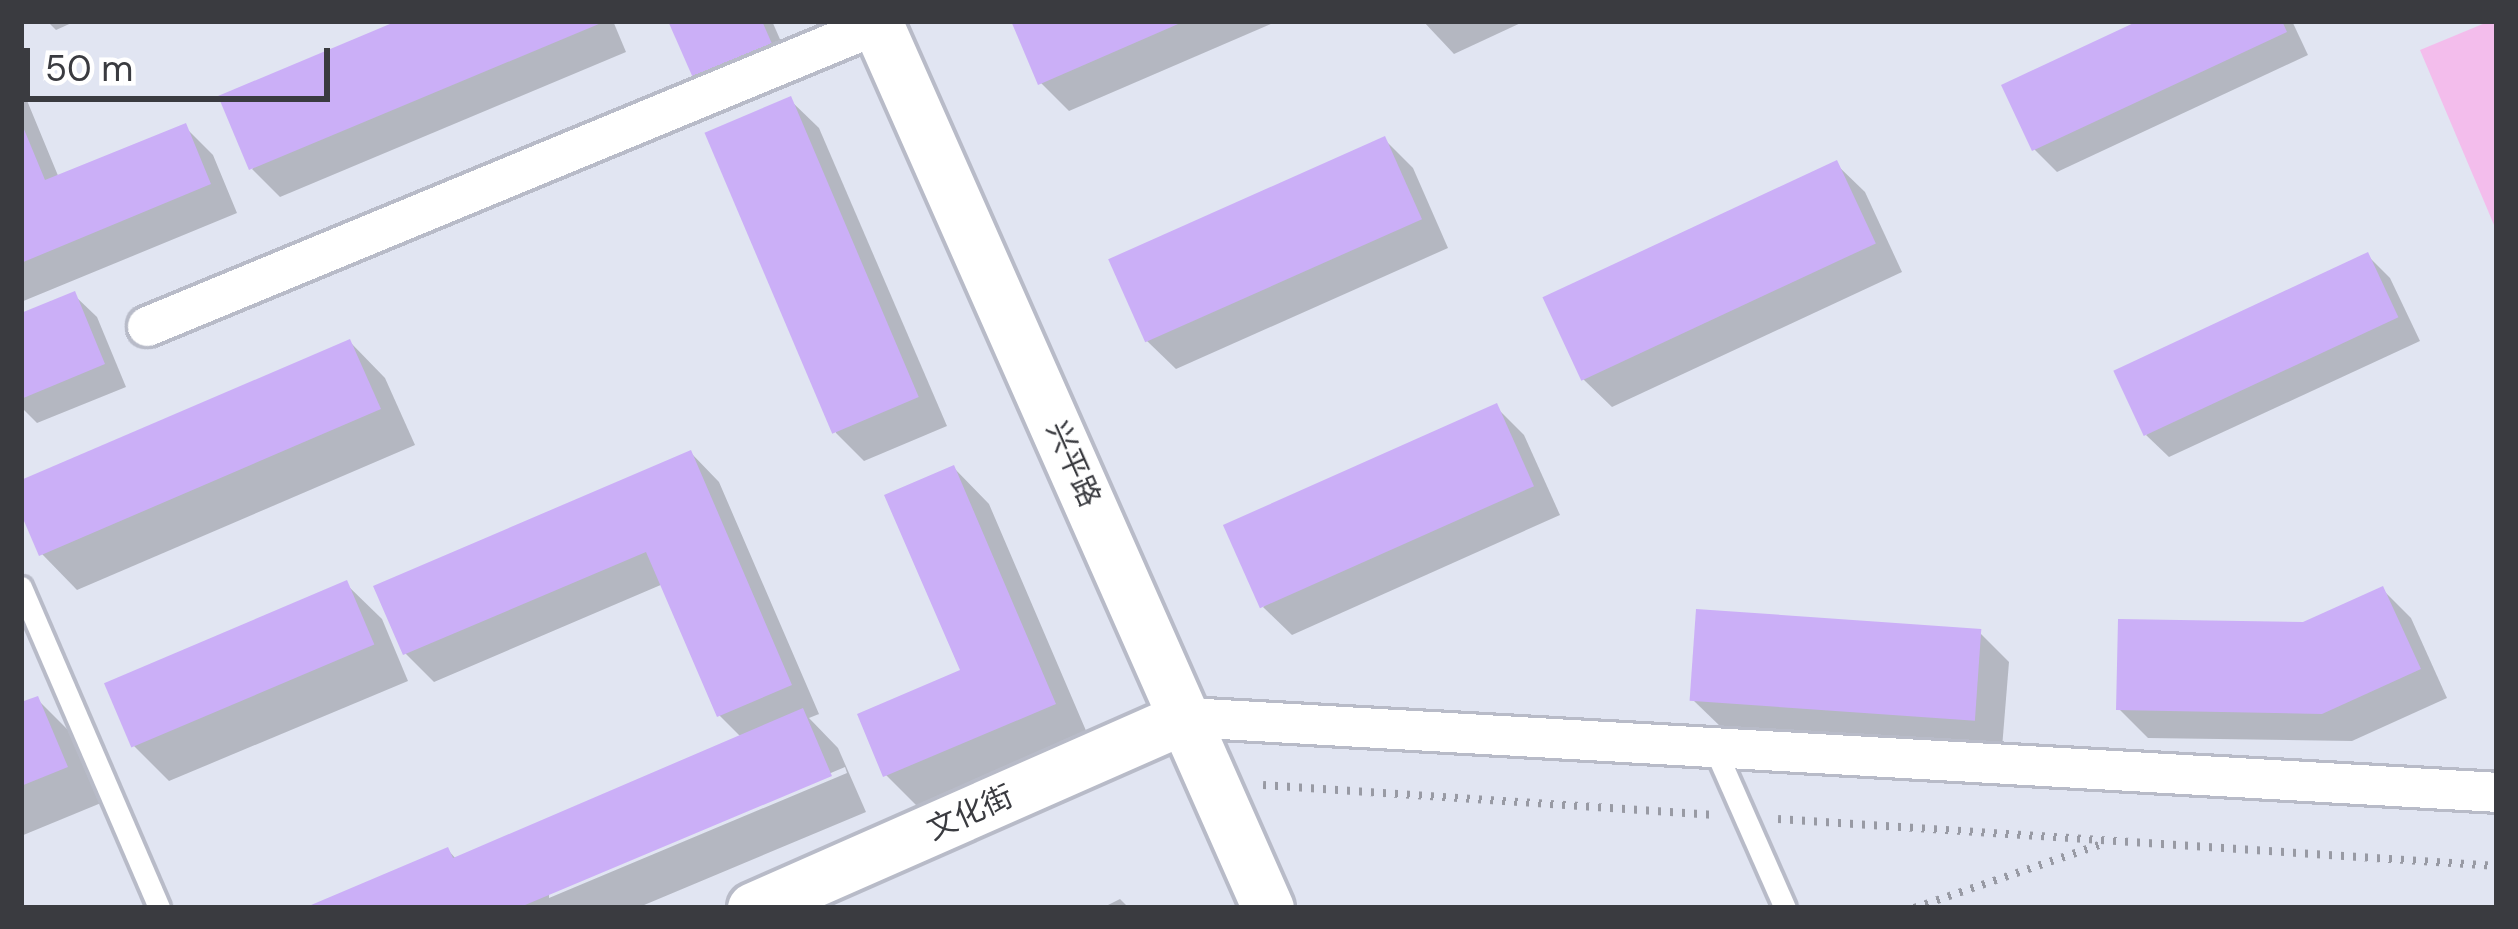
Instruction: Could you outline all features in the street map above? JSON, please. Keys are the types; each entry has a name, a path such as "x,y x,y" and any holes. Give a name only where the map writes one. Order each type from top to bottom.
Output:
{"street":[{"path":"147,326 877,22"},
{"name":"兴平路","path":"877,22 1268,908"},
{"path":"1186,717 2497,792"},
{"name":"文化街","path":"753,908 1186,717"}],"lane":[{"path":"21,586 159,908"},
{"path":"1714,747 1785,908"}],"path":[{"path":"1214,782 1733,816"},
{"path":"1756,818 2497,866"},
{"path":"1914,908 2110,841"}],"shaded area":[{"path":"2497,21 2497,232 2420,50"}],"building":[{"path":"397,21 606,21 249,170 218,96"},
{"path":"668,21 762,21 776,53 697,87"},
{"path":"1011,21 1185,21 1038,85"},
{"path":"2138,21 2282,21 2287,32 2032,151 2001,85"},
{"path":"791,96 919,397 832,434 704,133"},
{"path":"21,122 45,180 186,123 211,184 21,263"},
{"path":"1385,136 1422,219 1145,342 1108,259"},
{"path":"1837,160 1876,243 1581,381 1542,297"},
{"path":"2368,252 2398,317 2144,436 2113,371"},
{"path":"75,291 105,364 21,399 21,313"},
{"path":"350,339 381,409 39,556 21,514 21,480"},
{"path":"1497,403 1534,486 1260,608 1223,525"},
{"path":"691,450 792,685 717,717 646,552 403,655 373,586"},
{"path":"954,465 1056,704 883,777 857,714 960,670 884,495"},
{"path":"347,580 374,644 131,748 104,683"},
{"path":"2383,586 2421,669 2322,714 2116,710 2118,619 2303,622"},
{"path":"1696,609 1981,629 1975,721 1690,701"},
{"path":"38,696 68,767 21,786 21,702"},
{"path":"803,708 832,776 518,908 304,908 448,847 453,858"}]}
